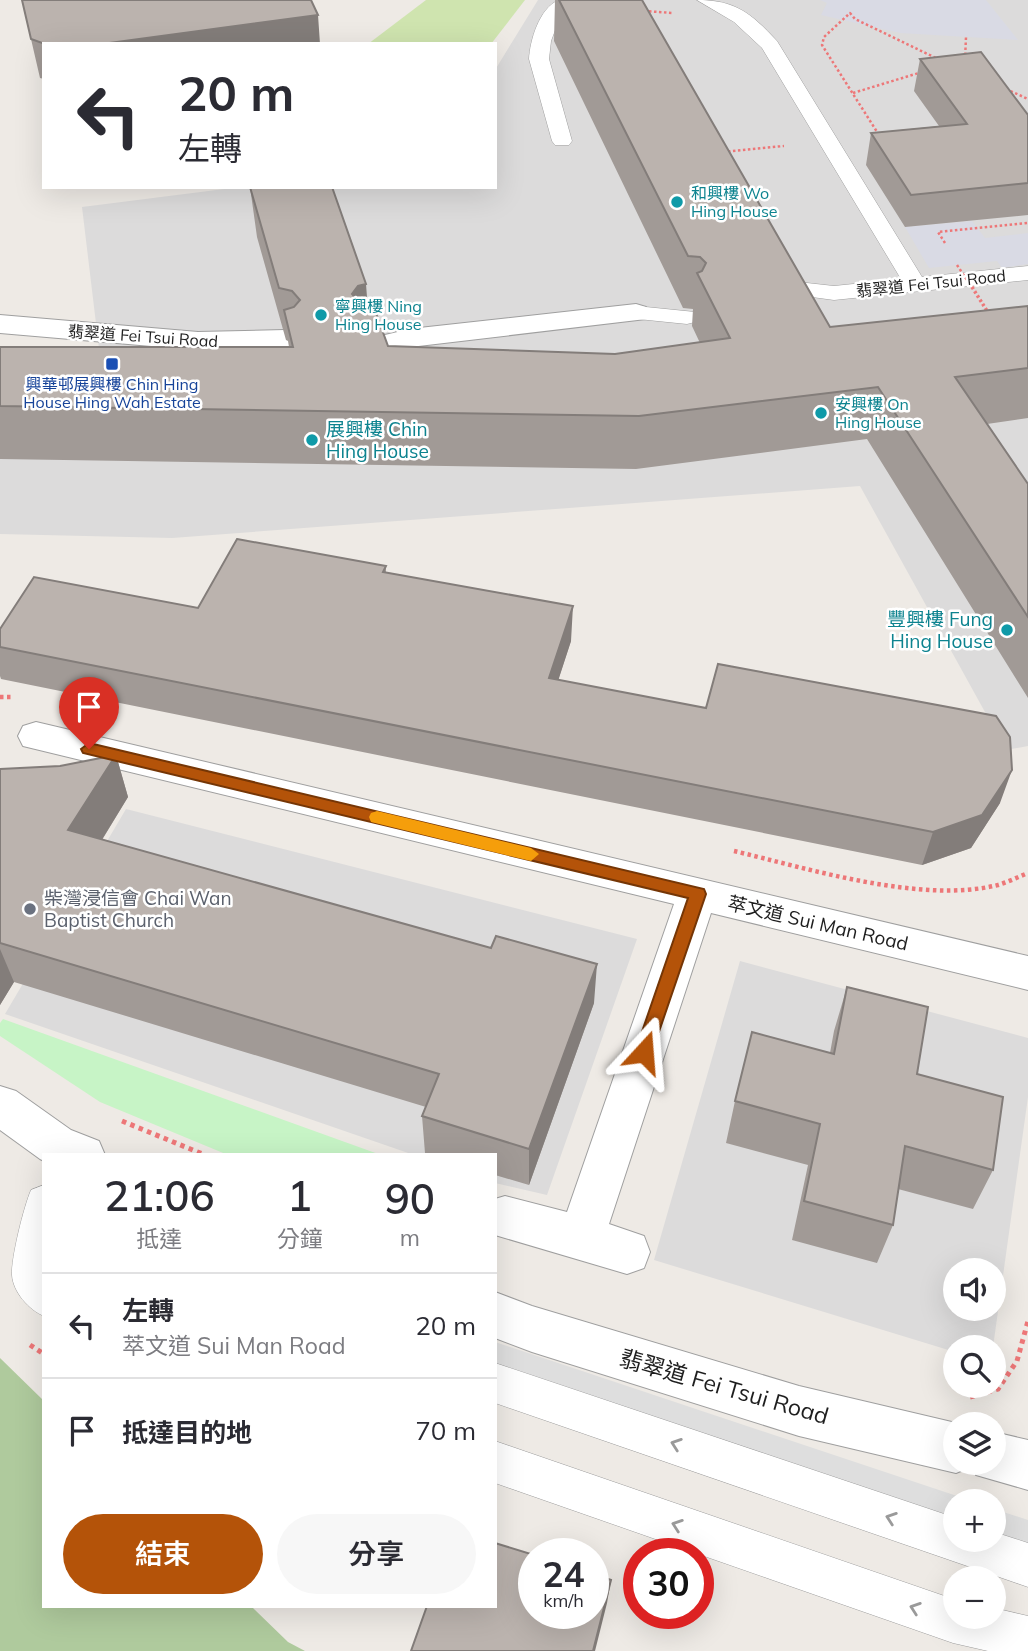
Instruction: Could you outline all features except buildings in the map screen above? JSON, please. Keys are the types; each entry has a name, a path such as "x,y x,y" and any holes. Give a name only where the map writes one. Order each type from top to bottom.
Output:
{"street":[{"path":"372,339 410,338 636,313"},
{"name":"翡翠道 Fei Tsui Road","path":"0,324 198,341 287,345 152,354 0,346"},
{"name":"萃文道 Sui Man Road","path":"36,736 1028,973"},
{"path":"581,1237 698,894"},
{"path":"0,1105 64,1152"},
{"path":"505,1217 627,1252"},
{"name":"翡翠道 Fei Tsui Road","path":"497,1316 532,1329 799,1411 943,1445"},
{"path":"1006,1460 1028,1465"}],"lane":[{"path":"562,141 539,59 539,46 553,16 572,0"},
{"path":"706,0 728,9 759,32 770,45 915,284"},
{"name":"翡翠道 Fei Tsui Road","path":"802,296 1028,273"},
{"path":"636,313 684,309"},
{"path":"42,1219 31,1276 42,1294"},
{"path":"497,1384 943,1536"},
{"path":"497,1463 953,1622 1028,1638"},
{"path":"992,1552 1028,1564"}],"path":[{"path":"642,12 680,13"},
{"path":"881,139 822,45 824,37 850,13 855,19 939,59"},
{"path":"965,71 966,37"},
{"path":"841,95 926,71"},
{"path":"1005,89 1028,99"},
{"path":"710,153 789,145"},
{"path":"977,228 1028,223"},
{"path":"957,265 994,323"},
{"path":"0,697 13,697"},
{"path":"1006,1377 1017,1361 1028,1321"}],"shaded area":[{"path":"538,0 1028,0 1028,746 1006,750 860,486 172,538 0,534 0,363 101,365 82,207 224,189 497,189 497,67"},
{"path":"820,0 986,0 1018,40 900,33 821,15 827,3"},
{"path":"972,221 985,238 1028,233 1028,264 1002,268 997,261 929,268 905,227"},
{"path":"126,809 637,939 547,1195 497,1183 497,1153 408,1153 5,1014"},
{"path":"740,961 1028,1038 1028,1097 1005,1258 943,1258 943,1321 997,1321 995,1335 943,1335 943,1348 654,1260"},
{"path":"497,1343 943,1491 943,1536 497,1384"},
{"path":"1006,1513 1028,1520 1028,1565 1006,1549"}],"green space":[{"path":"426,0 525,0 493,42 371,42"},
{"path":"3,1019 375,1153 223,1153 100,1102 0,1036 0,1023"},
{"path":"0,1358 42,1399 42,1608 253,1608 288,1642 305,1651 0,1651"}],"slow traffic":[{"path":"377,817 531,854"}],"place":[{"name":"和興樓 Wo Hing House","path":"677,202"},
{"name":"寧興樓 Ning Hing House","path":"321,315"},
{"name":"興華邨展興樓 Chin Hing House Hing Wah Estate","path":"112,364"},
{"name":"安興樓 On Hing House","path":"821,413"},
{"name":"展興樓 Chin Hing House","path":"312,440"},
{"name":"豐興樓 Fung Hing House","path":"1007,630"},
{"name":"柴灣浸信會 Chai Wan Baptist Church","path":"30,909"}],"route":[{"path":"89,749 698,894 644,1052"}]}
